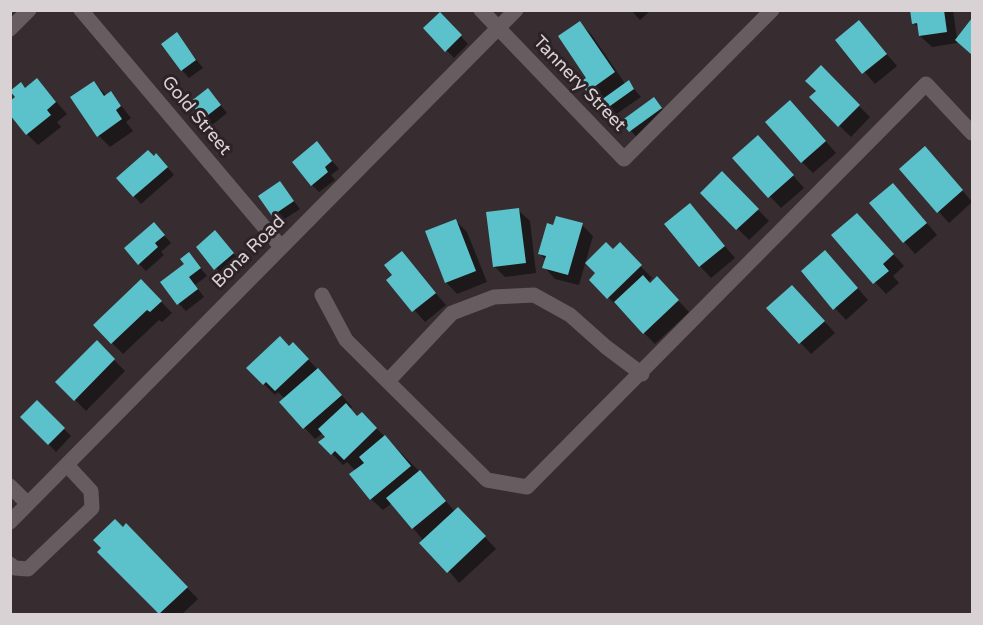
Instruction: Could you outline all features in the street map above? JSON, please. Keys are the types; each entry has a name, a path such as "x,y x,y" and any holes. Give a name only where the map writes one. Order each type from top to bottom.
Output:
{"street":[{"path":"10,29 29,10"},
{"name":"Gold Street","path":"81,10 281,247"},
{"name":"Tannery Street","path":"481,10 624,159 772,10"},
{"name":"Bona Road","path":"10,522 516,10"},
{"path":"321,295 346,340 487,480 527,487 642,374 926,84 972,133"},
{"path":"388,381 413,352 453,313 494,297 534,295 570,315 606,347 642,374"},
{"path":"10,564 15,568 28,568 92,508 91,491 67,465"},
{"path":"10,486 28,504"}],"building":[{"path":"910,10 944,10 947,32 919,36 917,23 912,24"},
{"path":"440,12 462,35 445,52 423,28"},
{"path":"972,18 972,55 955,40"},
{"path":"859,20 887,54 862,74 835,40"},
{"path":"580,21 615,72 587,92 580,82 586,78 558,36"},
{"path":"177,32 196,60 181,71 161,44"},
{"path":"821,65 860,105 838,127 809,97 816,91 805,81"},
{"path":"37,78 56,102 47,110 51,115 26,135 10,115 10,101 15,97 10,91 21,82 25,88"},
{"path":"629,80 634,89 603,111 597,103"},
{"path":"94,81 104,96 111,91 121,106 116,110 122,119 97,137 70,97"},
{"path":"208,88 221,105 203,119 190,102"},
{"path":"654,97 662,108 629,132 621,121"},
{"path":"790,100 826,141 801,163 765,122"},
{"path":"758,135 794,175 768,198 732,158"},
{"path":"317,141 332,161 325,167 328,172 311,186 292,162"},
{"path":"925,146 963,190 937,213 899,169"},
{"path":"148,150 154,156 156,153 168,167 133,197 116,178"},
{"path":"722,171 759,209 736,230 700,193"},
{"path":"280,181 294,201 272,216 258,196"},
{"path":"893,183 927,223 903,243 869,203"},
{"path":"690,203 725,246 699,267 664,224"},
{"path":"519,208 526,263 493,267 486,212"},
{"path":"857,213 894,254 883,264 889,271 873,284 831,235"},
{"path":"556,216 583,223 568,275 542,268 546,256 538,254 547,223 553,225"},
{"path":"456,219 476,271 445,283 425,231"},
{"path":"154,222 165,235 155,243 158,247 138,265 124,248"},
{"path":"215,230 234,253 214,270 196,247"},
{"path":"606,242 613,249 620,242 642,265 607,299 589,280 595,273 585,263"},
{"path":"825,250 858,288 833,310 801,271"},
{"path":"402,251 436,293 412,312 386,280 392,275 384,265"},
{"path":"189,252 201,268 189,277 198,289 177,305 160,282 184,264 180,259"},
{"path":"643,275 650,283 657,276 679,300 643,334 614,302"},
{"path":"141,279 162,301 150,312 147,310 111,344 93,325"},
{"path":"792,285 825,321 799,344 766,308"},
{"path":"280,336 289,346 293,342 309,359 275,391 266,382 263,385 246,368"},
{"path":"97,340 115,359 74,401 55,382"},
{"path":"318,368 342,395 303,429 279,402"},
{"path":"37,400 65,428 48,445 20,417"},
{"path":"346,403 357,416 362,412 377,428 344,460 335,451 331,455 318,442 325,437 318,429"},
{"path":"385,435 411,466 370,500 349,474 364,463 359,457"},
{"path":"420,470 446,501 412,529 386,498"},
{"path":"458,507 486,536 447,573 419,543"},
{"path":"115,519 123,527 126,523 188,587 159,614 97,552 101,548 93,540"}]}
